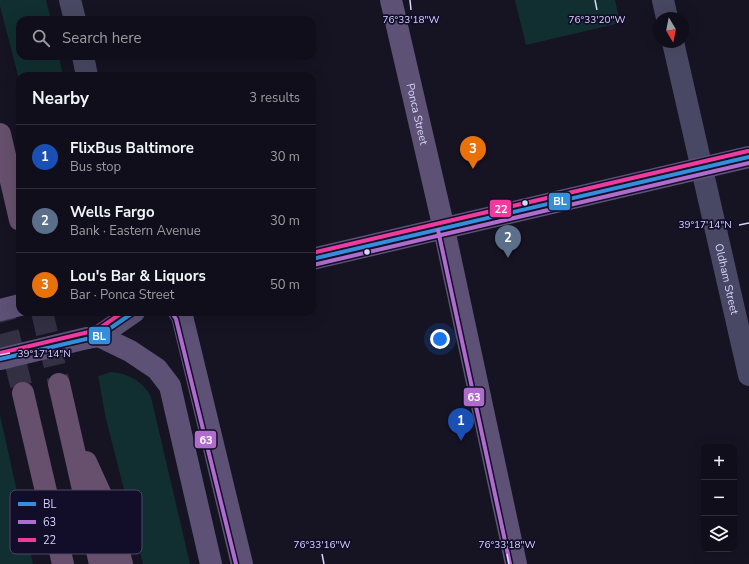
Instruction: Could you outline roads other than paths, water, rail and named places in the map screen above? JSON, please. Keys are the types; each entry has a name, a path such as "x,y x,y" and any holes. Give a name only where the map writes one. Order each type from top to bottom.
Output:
{"highway":[{"path":"0,134 16,203"},
{"path":"59,384 83,490"},
{"path":"23,393 46,490"},
{"path":"67,418 100,490"},
{"path":"61,554 63,564"},
{"path":"98,554 100,564"},
{"path":"120,554 122,564"}],"main road":[{"name":"Ponca Street","path":"391,0 444,228 516,564"},
{"path":"316,258 749,157"},
{"path":"0,310 16,307"},
{"path":"0,359 93,337 127,316"},
{"path":"182,316 242,564"},
{"path":"93,337 130,351 157,369 170,386 211,564"}],"street":[{"path":"70,0 74,16"},
{"path":"663,0 666,12"},
{"name":"Oldham Street","path":"674,48 749,375"},
{"path":"84,60 87,72"}],"tunnel":[{"path":"0,300 23,393"},
{"path":"43,316 59,384"}],"place":[{"name":"Lou's Bar & Liquors","path":"473,169"},
{"name":"Wells Fargo","path":"508,258"},
{"name":"FlixBus Baltimore","path":"461,441"}]}
